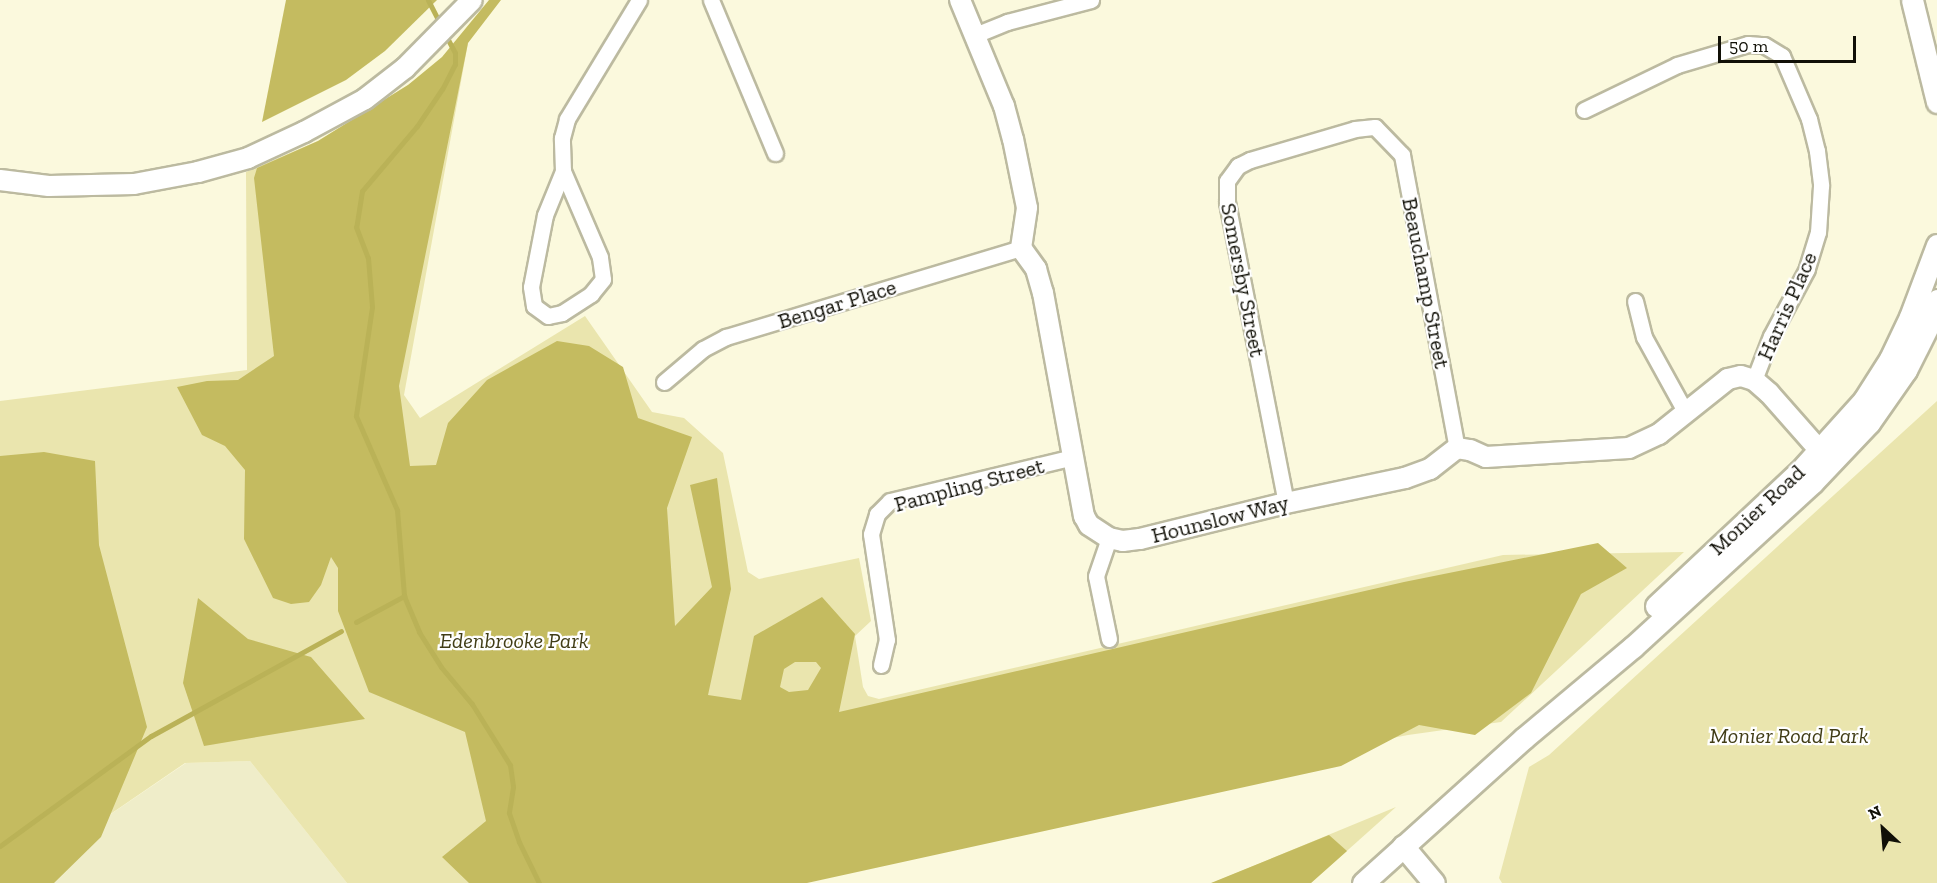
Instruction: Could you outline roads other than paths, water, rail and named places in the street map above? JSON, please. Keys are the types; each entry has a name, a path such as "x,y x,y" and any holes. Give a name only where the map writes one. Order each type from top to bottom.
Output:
{"main road":[{"path":"1912,0 1937,102"},
{"name":"Monier Road","path":"1826,456 1890,359 1910,317 1937,245"},
{"name":"Monier Road","path":"1363,883 1524,738 1634,648 1826,456 1869,423 1906,370 1930,322 1937,300"},
{"path":"1403,846 1434,883"}],"street":[{"path":"0,180 50,186 134,184 198,172 246,158 304,132 365,99 405,68 454,21 472,0"},
{"path":"563,171 545,215 531,287 534,306 548,316 562,313 591,294 603,279 600,257 563,171 561,147 567,119 639,0"},
{"path":"711,0 775,153"},
{"path":"960,0 1004,106 1013,139 1027,208 1021,248 1036,269 1043,292 1084,516 1089,525 1109,538 1096,576 1109,639"},
{"path":"975,35 1007,22 1091,0"},
{"name":"Harris Place","path":"1584,110 1677,65 1748,44 1764,45 1782,56 1809,119 1817,151 1821,186 1818,232 1808,269 1771,336 1754,380"},
{"name":"Beauchamp Street","path":"1375,127 1402,155 1457,448"},
{"name":"Somersby Street","path":"1286,503 1227,202 1227,181 1238,166 1250,160 1355,129 1375,127"},
{"name":"Bengar Place","path":"664,382 703,349 726,337 1021,248"},
{"path":"1635,301 1644,337 1686,413"},
{"path":"1457,448 1470,450 1486,457 1629,448 1659,434 1728,379 1740,376 1754,380 1826,456"},
{"name":"Hounslow Way","path":"1109,538 1123,541 1140,538 1286,503 1405,478 1430,469 1457,448"},
{"name":"Pampling Street","path":"881,665 887,640 872,534 877,514 890,501 1073,458"}],"waterway":[{"path":"428,0 441,25"},
{"path":"445,34 455,53 455,64 442,89 417,126 362,191 356,227 368,258 372,307 356,416 397,510 404,596 419,632 441,667 472,704 510,765 513,787 509,813 519,842 539,883"},
{"path":"356,622 404,596"},
{"path":"0,846 151,736 341,631"}],"park label":[{"name":"Edenbrooke Park","path":"514,641"},
{"name":"Monier Road Park","path":"1789,736"}]}
